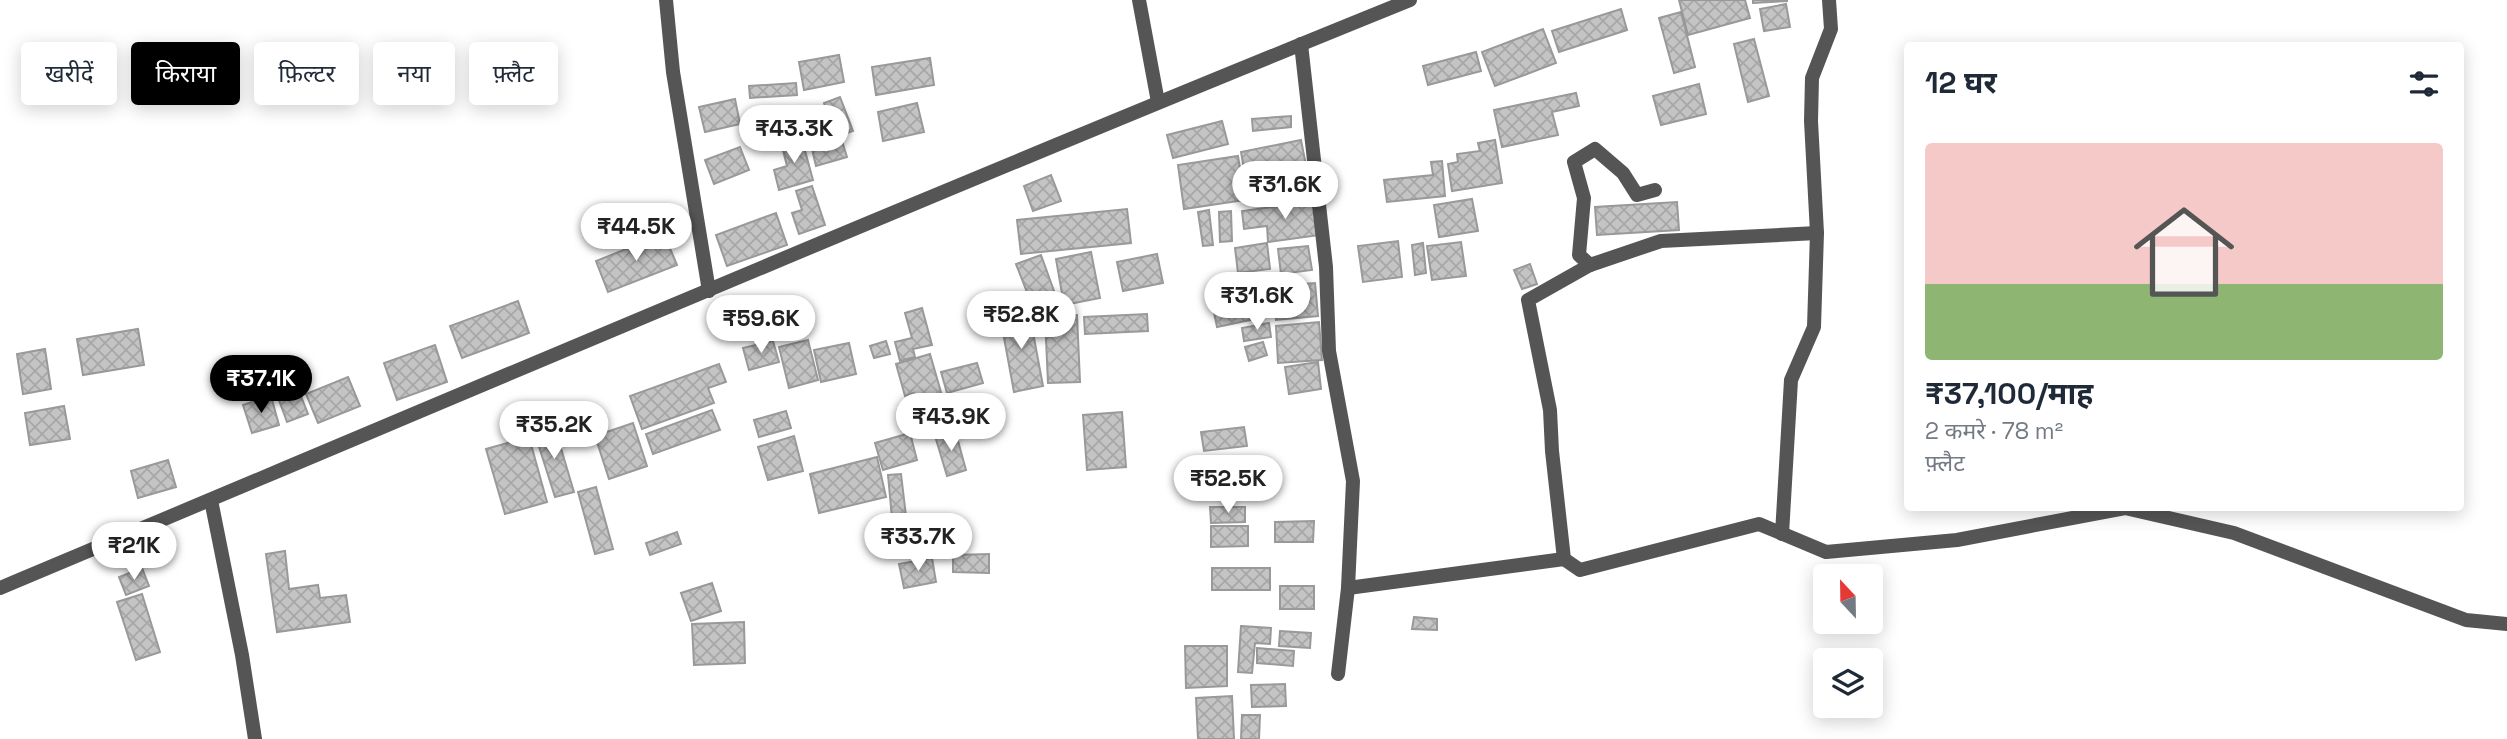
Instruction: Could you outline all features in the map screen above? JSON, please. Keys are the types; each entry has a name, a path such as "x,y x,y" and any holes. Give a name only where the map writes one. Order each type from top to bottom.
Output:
{"street":[{"path":"666,0 673,72 709,291"},
{"path":"1139,0 1158,102"},
{"path":"0,588 709,291 871,220 1410,0"},
{"path":"1782,534 1791,380 1814,327 1817,233 1811,121 1812,78 1830,29 1829,0"},
{"path":"1301,44 1326,267 1329,351 1353,481 1348,588 1338,674"},
{"path":"1590,265 1579,255 1584,198 1574,162 1595,149 1623,173 1637,195 1655,190"},
{"path":"1564,559 1550,411 1528,300 1590,265 1661,241 1817,233"},
{"path":"211,500 242,655 255,739"},
{"path":"1348,588 1564,559 1580,570 1759,524 1826,552 1958,540 2109,511"},
{"path":"2138,511 2234,533 2466,620 2507,624"}],"building":[{"path":"1679,0 1745,0 1750,18 1688,35"},
{"path":"1753,0 1787,0 1787,1 1753,3"},
{"path":"1786,4 1790,27 1764,31 1760,9"},
{"path":"1621,9 1627,30 1559,52 1552,31"},
{"path":"1681,12 1695,67 1674,73 1659,18"},
{"path":"1543,29 1556,63 1495,86 1482,52"},
{"path":"1754,39 1769,96 1748,102 1734,44"},
{"path":"1476,52 1481,71 1428,85 1423,66"},
{"path":"839,55 844,82 804,90 799,62"},
{"path":"930,58 934,85 876,95 872,67"},
{"path":"796,83 797,95 750,98 749,86"},
{"path":"1699,84 1706,114 1661,125 1653,96"},
{"path":"1576,93 1579,106 1552,112 1558,135 1502,147 1494,110"},
{"path":"840,97 853,131 836,137 824,103"},
{"path":"735,99 740,124 705,132 699,107"},
{"path":"917,103 924,132 883,141 878,112"},
{"path":"1291,116 1291,127 1253,131 1252,119"},
{"path":"1222,121 1228,144 1173,158 1167,135"},
{"path":"801,136 813,180 779,190 774,170 787,166 781,142"},
{"path":"1301,140 1311,191 1250,203 1241,152"},
{"path":"1495,140 1502,183 1452,191 1448,164 1458,162 1457,154 1480,151 1478,143"},
{"path":"842,141 847,157 816,166 812,149"},
{"path":"740,147 749,170 714,184 705,160"},
{"path":"1238,156 1245,200 1184,209 1178,165"},
{"path":"1442,161 1445,196 1387,202 1384,180 1433,175 1431,162"},
{"path":"1051,175 1061,201 1033,211 1024,186"},
{"path":"812,186 825,225 799,234 792,213 802,210 796,191"},
{"path":"1472,199 1478,231 1439,237 1434,205"},
{"path":"1316,201 1320,235 1268,242 1267,226 1244,229 1242,211"},
{"path":"1677,202 1679,230 1597,235 1595,207"},
{"path":"1127,209 1131,243 1021,254 1017,220"},
{"path":"1209,210 1213,245 1203,246 1198,212"},
{"path":"1231,211 1232,241 1220,242 1219,212"},
{"path":"776,213 787,245 727,266 716,235"},
{"path":"664,234 677,265 608,292 596,261"},
{"path":"1398,241 1402,277 1363,282 1358,246"},
{"path":"1461,242 1466,276 1432,280 1427,246"},
{"path":"1267,243 1270,269 1238,273 1235,248"},
{"path":"1423,243 1426,273 1415,275 1412,245"},
{"path":"1308,246 1312,270 1281,274 1278,249"},
{"path":"1091,252 1100,298 1064,305 1056,259"},
{"path":"1157,254 1163,283 1123,291 1117,262"},
{"path":"1041,255 1054,291 1030,300 1016,264"},
{"path":"1530,264 1537,284 1522,289 1514,270"},
{"path":"1315,283 1318,316 1276,320 1274,286"},
{"path":"1253,284 1260,318 1217,327 1210,293"},
{"path":"518,301 529,333 462,358 450,326"},
{"path":"922,308 932,345 913,349 915,357 900,361 895,342 912,338 905,313"},
{"path":"1029,311 1043,386 1014,392 1000,316"},
{"path":"1147,314 1148,331 1085,334 1084,317"},
{"path":"1077,315 1080,382 1048,383 1045,317"},
{"path":"1319,322 1322,360 1278,363 1276,326"},
{"path":"1269,323 1271,337 1244,341 1242,328"},
{"path":"138,329 144,365 83,375 77,339"},
{"path":"808,340 818,380 789,388 779,347"},
{"path":"773,341 779,362 749,370 743,348"},
{"path":"886,341 890,354 874,358 870,346"},
{"path":"1263,342 1267,355 1249,361 1245,347"},
{"path":"849,343 856,374 821,382 814,350"},
{"path":"435,345 447,382 397,400 384,363"},
{"path":"45,349 51,389 23,394 17,354"},
{"path":"930,354 947,413 922,421 914,393 905,396 896,364"},
{"path":"1318,362 1321,389 1289,394 1285,367"},
{"path":"977,363 983,383 947,393 941,372"},
{"path":"719,364 726,382 708,388 714,403 642,429 630,396"},
{"path":"293,376 308,414 287,422 273,384"},
{"path":"348,377 360,406 318,423 306,394"},
{"path":"271,396 279,425 252,433 243,405"},
{"path":"64,406 70,439 30,445 25,413"},
{"path":"712,410 720,430 653,454 646,434"},
{"path":"786,411 791,428 759,437 754,420"},
{"path":"1122,412 1126,467 1087,470 1083,415"},
{"path":"633,423 647,466 609,479 595,436"},
{"path":"554,425 574,492 555,497 534,431"},
{"path":"1244,427 1247,446 1204,451 1201,432"},
{"path":"955,430 966,470 947,476 935,436"},
{"path":"910,433 917,460 883,470 875,443"},
{"path":"794,436 803,471 768,480 758,447"},
{"path":"529,437 547,502 505,514 486,449"},
{"path":"877,457 886,497 819,513 810,474"},
{"path":"168,460 176,487 138,498 131,471"},
{"path":"901,474 906,516 892,518 888,475"},
{"path":"596,487 613,549 595,554 578,492"},
{"path":"1210,507 1245,507 1245,522 1211,523"},
{"path":"1314,521 1313,542 1275,542 1275,522"},
{"path":"1211,526 1248,526 1248,546 1211,547"},
{"path":"677,532 681,544 650,555 646,543"},
{"path":"285,551 289,589 318,585 320,598 346,595 350,622 277,632 266,554"},
{"path":"989,554 989,573 953,572 953,555"},
{"path":"932,558 936,582 904,588 899,564"},
{"path":"142,568 149,586 126,595 119,577"},
{"path":"1212,568 1270,568 1270,590 1212,590"},
{"path":"712,583 721,611 691,621 681,593"},
{"path":"1280,586 1314,586 1314,609 1280,609"},
{"path":"142,594 160,652 136,660 117,602"},
{"path":"1414,617 1437,619 1437,630 1412,629"},
{"path":"744,622 745,663 694,665 692,624"},
{"path":"1241,626 1271,628 1270,644 1255,643 1252,673 1238,672"},
{"path":"1280,631 1311,633 1310,648 1279,646"},
{"path":"1185,646 1227,646 1227,686 1186,688"},
{"path":"1257,648 1294,651 1293,666 1257,663"},
{"path":"1285,684 1286,706 1252,707 1251,685"},
{"path":"1232,696 1234,739 1198,739 1196,698"},
{"path":"1242,715 1260,715 1259,739 1241,739"}]}
